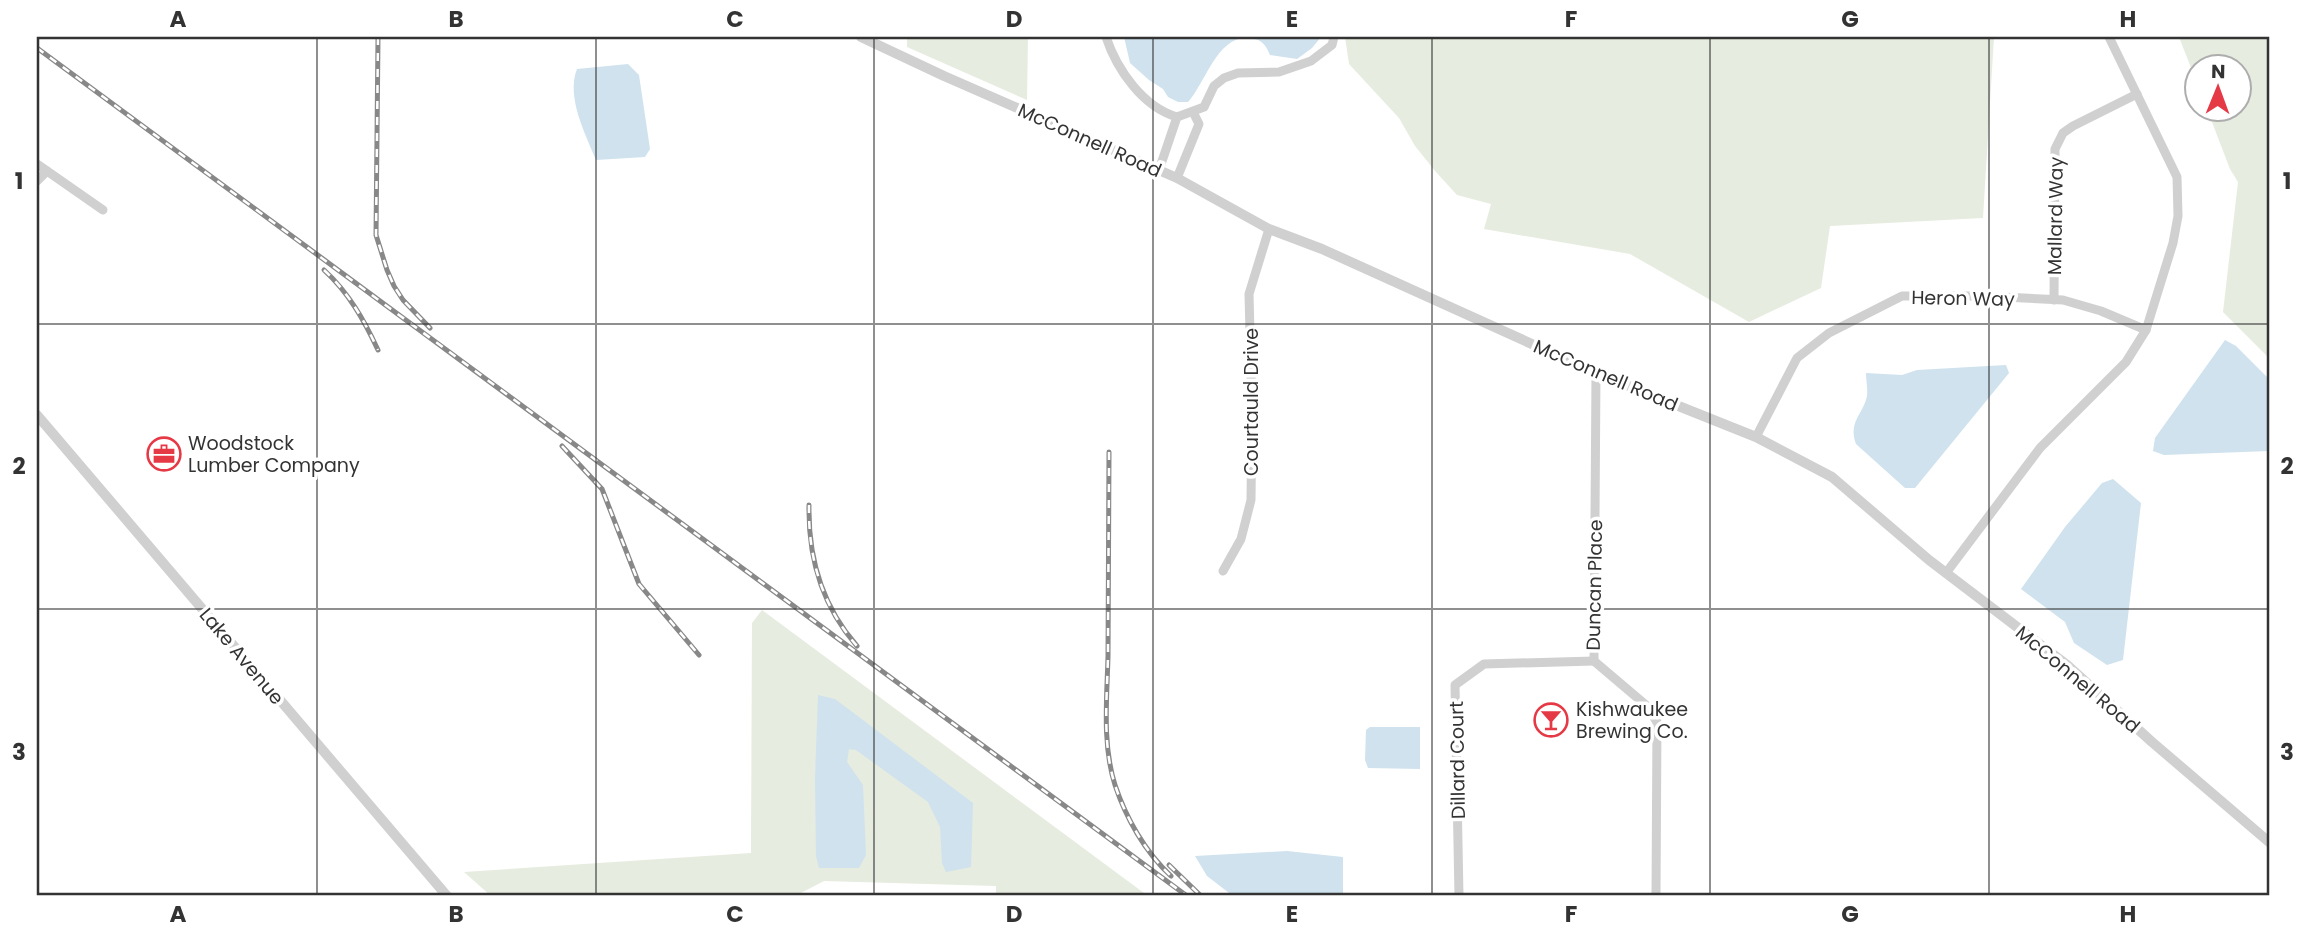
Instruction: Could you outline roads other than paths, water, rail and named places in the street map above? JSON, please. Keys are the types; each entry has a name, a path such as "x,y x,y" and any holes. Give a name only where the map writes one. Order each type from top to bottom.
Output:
{"street":[{"name":"McConnell Road","path":"861,37 1177,178 1269,229 1334,254 1596,373 1756,437 1832,477 1946,573 2067,665 2269,842"},
{"path":"1105,37 1129,82 1163,113 1177,117 1205,107 1214,86 1224,78 1237,73 1279,72 1311,61 1332,45 1334,37"},
{"path":"1946,573 2040,448 2126,362 2146,330 2178,216 2177,177 2109,37"},
{"name":"Mallard Way","path":"2054,300 2055,149 2063,134 2073,126 2137,94"},
{"path":"1177,178 1199,124 1193,112"},
{"path":"1159,170 1177,117"},
{"path":"37,164 103,210"},
{"path":"37,181 47,172"},
{"name":"Courtauld Drive","path":"1223,571 1241,539 1251,500 1249,294 1269,229"},
{"name":"Heron Way","path":"1756,437 1797,358 1829,333 1902,296 1982,296 2054,300 2101,311 2146,330"},
{"name":"Duncan Place","path":"1596,373 1594,661 1647,706 1657,722 1656,896"},
{"name":"Lake Avenue","path":"37,415 447,896"},
{"name":"Dillard Court","path":"1459,896 1455,685 1483,664 1594,661"}],"water":[{"path":"1124,37 1321,37 1297,59 1270,55 1258,40 1240,38 1221,51 1188,102 1178,102 1168,97 1163,89 1130,63"},
{"path":"628,64 639,75 650,149 645,157 596,160 575,103 574,80 577,69"},
{"path":"2225,340 2236,346 2269,379 2269,451 2164,455 2153,451 2155,438"},
{"path":"2006,365 2009,373 1915,488 1905,488 1856,444 1855,424 1867,396 1866,373 1902,375 1917,370"},
{"path":"2113,479 2141,503 2123,660 2107,665 2074,643 2065,622 2021,589 2065,527 2102,483"},
{"path":"818,695 835,699 973,803 971,867 946,872 942,863 940,827 928,802 856,750 849,749 847,762 863,785 866,855 859,868 819,868 816,856 815,778"},
{"path":"1370,727 1420,727 1420,769 1368,768 1365,760 1366,730"},
{"path":"1287,851 1343,857 1343,896 1233,896 1207,876 1195,856"}],"railway":[{"path":"378,37 376,235 394,286 403,300 430,328"},
{"path":"37,48 1187,896"},
{"path":"324,270 355,307 378,350"},
{"path":"562,446 602,489 639,584 699,655"},
{"path":"1109,452 1106,721 1108,753 1115,785 1131,822 1153,856 1171,876"},
{"path":"809,505 811,544 826,598 857,646"},
{"path":"1169,865 1201,896"}],"place":[{"name":"Woodstock Lumber Company","path":"164,454"},
{"name":"Kishwaukee Brewing Co.","path":"1551,720"}]}
